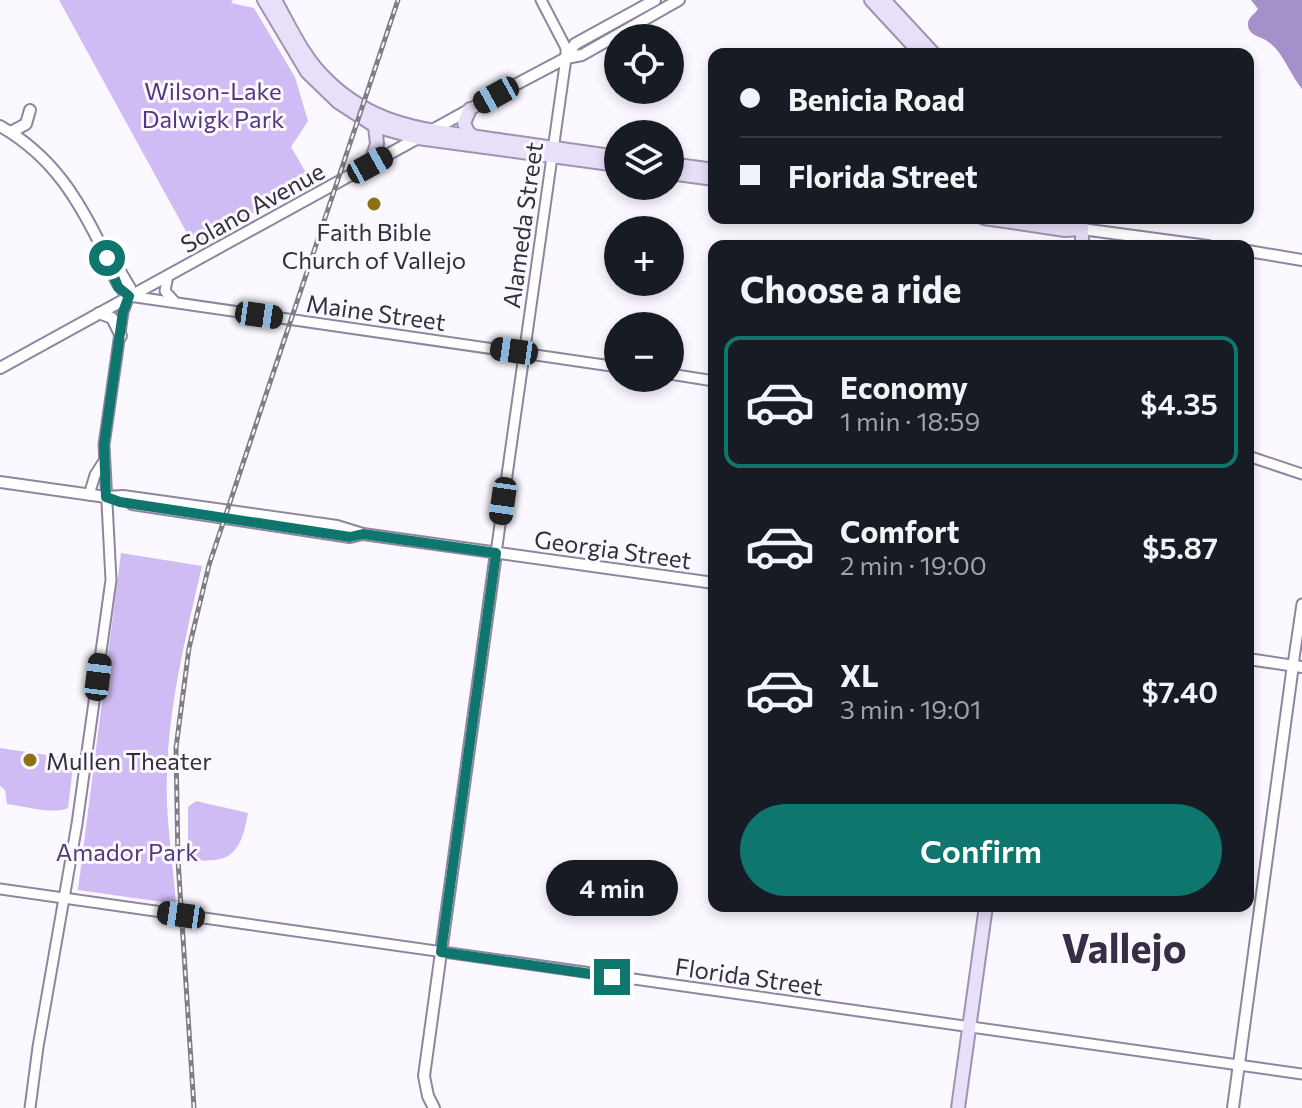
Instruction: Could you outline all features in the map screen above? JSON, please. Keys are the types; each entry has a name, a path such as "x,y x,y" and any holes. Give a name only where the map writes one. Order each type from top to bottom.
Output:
{"main road":[{"path":"264,0 307,72 338,102 375,126 418,138 604,156"},
{"path":"275,0 304,53 326,80 342,94 386,120 604,162"},
{"name":"Solano Avenue","path":"566,58 575,44 655,0"},
{"name":"Solano Avenue","path":"0,368 470,109 566,58 582,55 679,0"},
{"path":"871,0 915,48"},
{"path":"884,0 928,48"},
{"path":"470,109 464,123 473,136"},
{"path":"11,132 26,124 30,110"},
{"path":"0,126 37,150 56,169 87,219 118,287 129,296"},
{"path":"370,165 377,144 375,126"},
{"path":"684,166 708,169"},
{"path":"684,175 708,178"},
{"path":"1024,224 1065,230 1079,224 1173,240"},
{"path":"1254,252 1302,260"},
{"path":"99,313 112,318 121,336"},
{"name":"Georgia Street","path":"0,482 337,526 363,534 708,582"},
{"name":"Alameda Street","path":"434,1108 424,1076 496,553"},
{"path":"1233,1108 1298,666 1254,660"},
{"path":"958,1108 985,912"}],"street":[{"path":"541,0 566,48 566,58"},
{"name":"Alameda Street","path":"496,553 566,58"},
{"path":"168,275 166,292 178,303"},
{"path":"30,1108 77,824 111,580 104,445 123,312 129,296"},
{"name":"Maine Street","path":"129,296 604,365"},
{"path":"684,376 708,380"},
{"path":"1254,458 1302,474"},
{"path":"89,495 95,475 104,461"},
{"path":"1298,666 1302,604"},
{"name":"Florida Street","path":"0,889 1302,1074"}],"green space":[{"name":"Wilson-Lake Dalwigk Park","path":"59,0 233,0 231,3 254,8 295,77 308,121 291,147 311,181 194,246"},
{"name":"Amador Park","path":"121,553 202,566 179,670 168,748 167,806 176,904 78,890"},
{"path":"0,748 74,759 68,808 46,810 7,804 5,790 0,786"},
{"path":"196,801 248,813 242,838 231,854 214,860 188,859 188,807"}],"shaded area":[{"path":"1251,0 1302,0 1302,89 1273,45 1250,31 1249,20 1258,9"}],"railway":[{"path":"194,1108 178,860 176,748 189,648 209,565 398,0"}],"place":[{"name":"Faith Bible Church of Vallejo","path":"374,204"},
{"name":"Mullen Theater","path":"30,760"}],"district":[{"name":"Vallejo","path":"1124,946"}],"route":[{"path":"107,258 118,287 129,296 123,312 104,445 106,497 120,502 350,537 363,534 496,553 441,952 612,977"}]}
